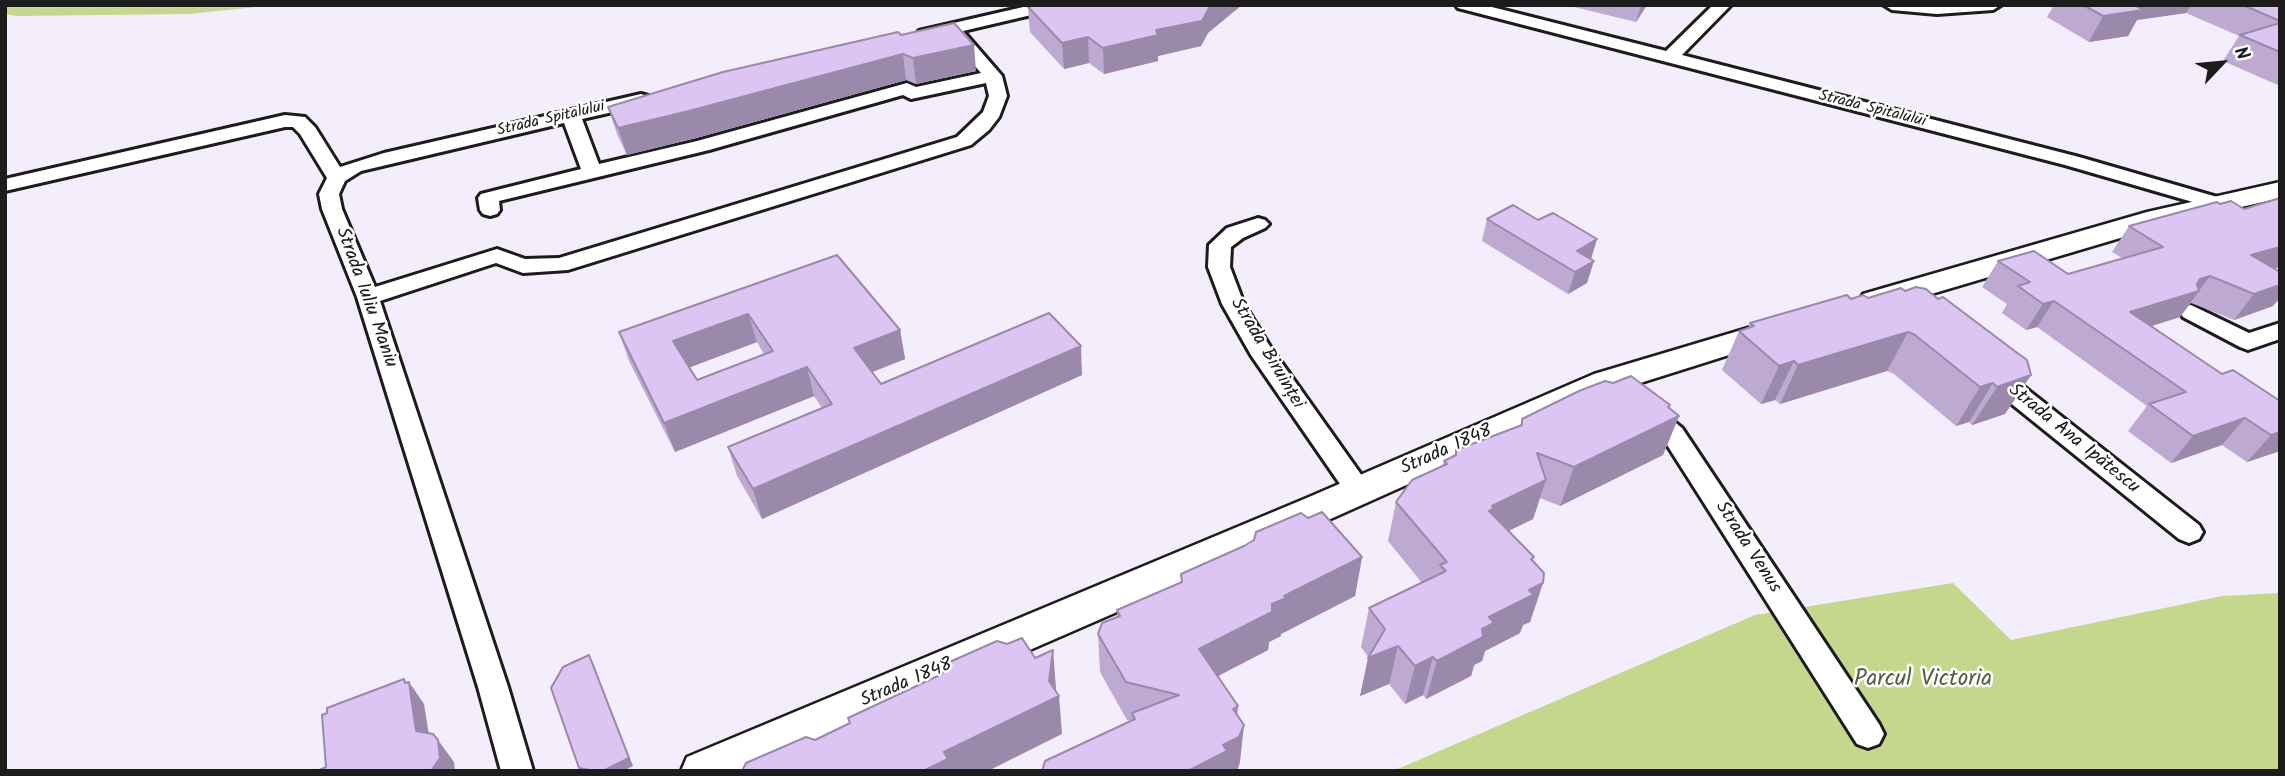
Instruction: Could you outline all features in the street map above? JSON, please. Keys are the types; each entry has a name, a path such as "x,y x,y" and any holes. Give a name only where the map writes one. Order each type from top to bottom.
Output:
{"main road":[{"name":"Strada Spitalului","path":"2217,203 2280,190"},
{"path":"1839,311 1903,304 2217,203"},
{"name":"Strada 1848","path":"703,771 1606,383 1802,322"}],"street":[{"name":"Strada Spitalului","path":"1464,5 2072,161 2217,203"},
{"path":"1669,58 1723,5"},
{"path":"1892,5 1937,9 1993,5"},
{"path":"912,38 1043,7"},
{"path":"368,297 498,256 523,266 560,265 964,141 982,127 992,113 998,96 993,76 952,29"},
{"path":"490,209 488,198 702,146 907,88 911,94 993,76"},
{"name":"Strada Spitalului","path":"337,178 354,167 384,159 663,95"},
{"path":"571,116 592,172"},
{"path":"5,185 285,121 298,121 308,131 337,178"},
{"name":"Strada Iuliu Maniu","path":"337,178 329,194 332,209 368,297 493,687 517,771"},
{"name":"Strada Biruinței","path":"1258,224 1235,233 1220,245 1219,267 1233,304 1259,349 1358,490"},
{"path":"2192,312 2249,342 2280,330"},
{"name":"Strada Ana Ipătescu","path":"1977,363 2189,532"},
{"name":"Strada Venus","path":"1606,383 1673,434 1868,734"}],"green space":[{"path":"5,5 277,5 188,14 17,16 5,14"},
{"name":"Parcul Victoria","path":"1953,583 2011,640 2222,596 2280,593 2280,771 1393,771 1755,615"}],"building":[{"path":"1212,5 1202,21 1156,30 1158,35 1103,48 1088,37 1062,43 1028,7"},
{"path":"2083,5 2134,5 2143,10 2103,16"},
{"path":"2243,5 2280,5 2280,21"},
{"path":"954,23 974,45 913,58 903,54 618,128 608,107 723,72 898,32 901,35"},
{"path":"2280,23 2280,52 2240,35"},
{"path":"2280,198 2280,247 2251,255 2280,272 2280,285 2254,294 2210,276 2200,279 2197,284 2199,291 2130,312 2222,374 2233,370 2280,401 2280,432 2271,435 2245,418 2193,436 2149,404 2186,392 2054,301 2043,304 2018,286 2030,282 1998,261 2034,251 2068,274 2163,247 2129,226 2217,202 2220,204 2231,201 2244,209"},
{"path":"1513,205 1538,220 1553,213 1597,239 1577,251 1594,261 1575,272 1487,219"},
{"path":"837,255 900,330 854,348 881,384 1049,313 1081,346 753,489 728,447 832,404 807,367 664,423 619,332","holes":["748,314 773,351 697,380 673,341"]},
{"path":"1916,287 1926,289 1938,299 1943,297 2027,360 2031,375 1997,387 1993,383 1980,387 1908,332 1798,365 1794,361 1779,366 1739,331 1754,326 1750,323 1847,295 1851,299 1863,295 1868,298 1901,288 1905,291"},
{"path":"1631,376 1670,405 1668,407 1679,416 1574,467 1537,453 1546,480 1492,506 1494,508 1489,511 1534,557 1531,559 1544,573 1543,583 1529,590 1533,595 1489,617 1494,623 1482,629 1483,637 1437,661 1433,657 1415,666 1398,646 1368,658 1385,629 1369,608 1446,571 1440,565 1447,562 1396,502 1412,480 1447,464 1444,461 1456,455 1456,450 1522,425 1522,419 1579,391 1605,381 1613,383"},
{"path":"1322,512 1362,557 1284,596 1286,598 1272,604 1272,612 1199,649 1238,706 1233,709 1244,725 1239,737 1223,745 1227,751 1188,771 1042,771 1045,761 1135,719 1132,713 1179,695 1126,682 1098,634 1102,623 1120,616 1117,610 1182,582 1181,574 1244,546 1254,540 1256,532 1301,513 1308,518"},
{"path":"1022,638 1035,658 1053,650 1049,681 1059,696 944,752 948,759 923,771 742,771 746,763 806,737 815,740 850,723 848,718 942,674 945,664 997,641 1007,644"},
{"path":"589,655 629,758 603,771 579,768 551,688 563,667"},
{"path":"404,679 405,683 409,682 416,731 433,734 438,740 440,758 431,771 317,771 326,767 322,715 327,713 327,708"}]}
